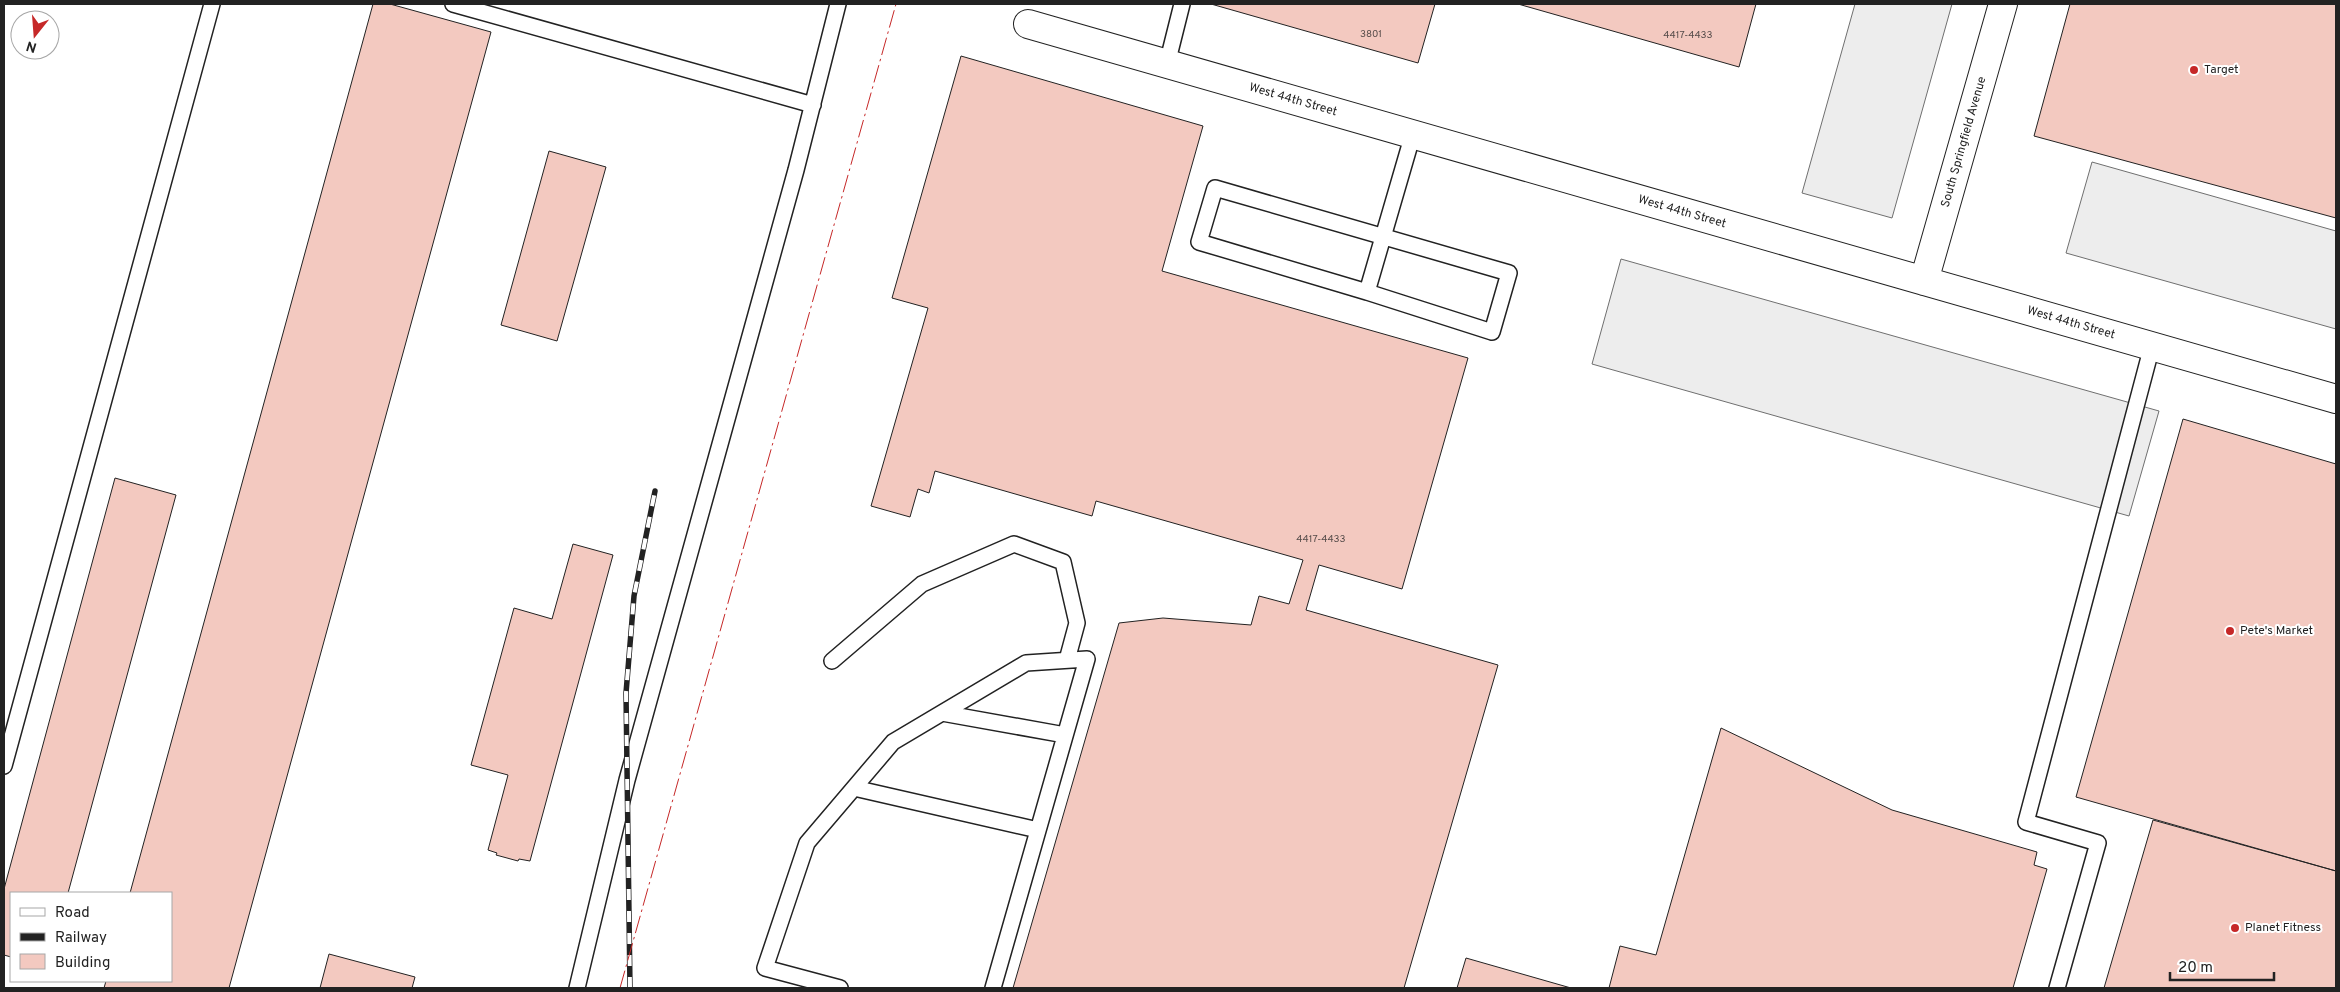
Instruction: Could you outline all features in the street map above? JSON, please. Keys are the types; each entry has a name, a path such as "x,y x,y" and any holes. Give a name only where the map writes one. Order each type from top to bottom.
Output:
{"street":[{"name":"South Springfield Avenue","path":"1924,281 2003,4"},
{"name":"West 44th Street","path":"1028,24 2336,399"}],"lane":[{"path":"4,766 212,4"},
{"path":"453,4 813,105"},
{"path":"577,988 628,780 813,105 838,4"},
{"path":"1167,64 1182,4"},
{"path":"1367,292 1413,134"},
{"path":"1215,188 1509,273 1492,332 1367,292 1199,242 1215,188"},
{"path":"2056,988 2098,844 2026,822 2152,346"},
{"path":"832,661 922,584 1014,544 1063,562 1077,623 1067,660"},
{"path":"840,988 765,968 807,843 893,742 1026,663 1087,659 993,988"},
{"path":"942,713 1065,735"},
{"path":"854,788 1038,830"}],"shaded area":[{"path":"1855,4 1952,4 1892,218 1802,193"},
{"path":"2092,162 2336,231 2336,329 2066,253"},
{"path":"1621,259 2159,411 2129,516 1592,364"}],"building":[{"path":"373,4 390,4 491,32 229,988 104,988 106,982 172,982 172,892 130,892"},
{"path":"1211,4 1435,4 1418,63"},
{"path":"1518,4 1756,4 1739,67"},
{"name":"Target","path":"2070,4 2336,4 2336,218 2034,136"},
{"path":"961,56 1203,126 1162,271 1468,358 1402,589 1319,565 1306,610 1498,665 1404,988 1013,988 1119,623 1163,618 1251,625 1259,596 1289,604 1303,560 1096,501 1092,516 935,471 929,493 918,489 910,517 871,506 928,308 892,298"},
{"path":"549,151 606,167 557,341 501,325"},
{"name":"Pete's Market","path":"2183,419 2336,464 2336,871 2076,797"},
{"path":"115,478 176,495 68,892 10,892 10,957 4,955 4,889"},
{"path":"573,544 613,555 530,861 519,859 518,861 496,855 497,853 488,850 508,775 471,765 514,608 552,619"},
{"path":"1721,728 1892,810 2037,852 2034,865 2047,869 2013,988 1609,988 1620,946 1656,955"},
{"path":"2153,820 2336,871 2336,988 2104,988"},
{"path":"329,954 415,977 412,988 320,988"},
{"path":"1466,958 1571,988 1457,988"}],"railway":[{"path":"630,988 626,693 634,596 655,491"}],"power":[{"path":"620,988 896,4"}],"place":[{"name":"Target","path":"2194,70"},
{"name":"Pete's Market","path":"2230,631"},
{"name":"Planet Fitness","path":"2235,928"}]}
